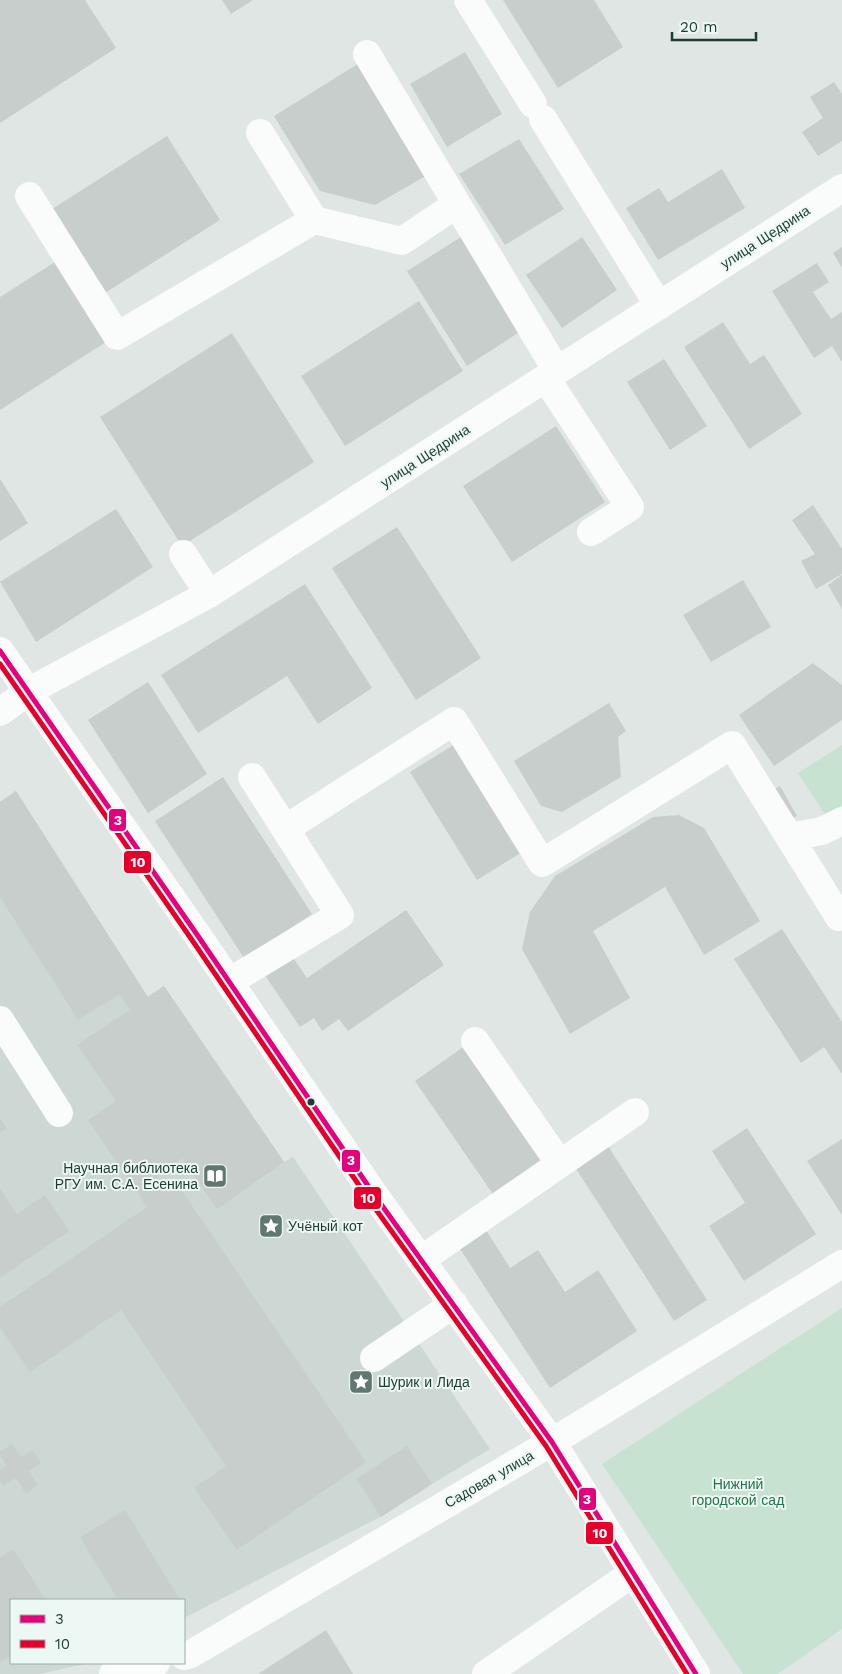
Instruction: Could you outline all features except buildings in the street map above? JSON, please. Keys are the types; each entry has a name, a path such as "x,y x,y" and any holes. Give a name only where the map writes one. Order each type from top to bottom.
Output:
{"street":[{"path":"468,0 659,306"},
{"path":"367,54 457,204 551,374 630,507 591,532"},
{"path":"260,132 314,220"},
{"name":"улица Щедрина","path":"0,712 29,692 209,594 842,188"},
{"path":"30,196 117,336 314,220 402,241 457,204"},
{"path":"183,554 209,594"},
{"path":"0,651 373,1193 552,1442 696,1674"},
{"path":"285,829 454,721 542,863 732,745 839,917"},
{"path":"229,982 340,915 252,777"},
{"path":"789,837 822,831 842,821"},
{"path":"0,1020 59,1113"},
{"path":"476,1041 560,1164"},
{"path":"422,1259 635,1112"},
{"name":"Садовая улица","path":"185,1656 191,1654 552,1442 842,1264"},
{"path":"374,1358 454,1304"},
{"path":"486,1674 632,1573"},
{"path":"113,1674 152,1664"}],"shaded area":[{"path":"16,791 147,997 164,986 284,1162 293,1157 490,1449 380,1517 185,1617 185,1599 10,1599 10,1664 85,1664 40,1674 0,1674 0,802"}],"green space":[{"path":"842,745 842,805 826,816 798,773"},
{"name":"Нижний городской сад","path":"842,1308 842,1629 778,1674 743,1674 602,1464"}],"transit line":[{"name":"3","path":"0,651 198,936 373,1193 552,1442 696,1674"},
{"name":"10","path":"0,664 192,940 367,1197 546,1446 687,1674"}],"place":[{"name":"Научная библиотека РГУ им. С.А. Есенина","path":"215,1176"},
{"name":"Учëный кот","path":"271,1226"},
{"name":"Шурик и Лида","path":"361,1382"}]}
